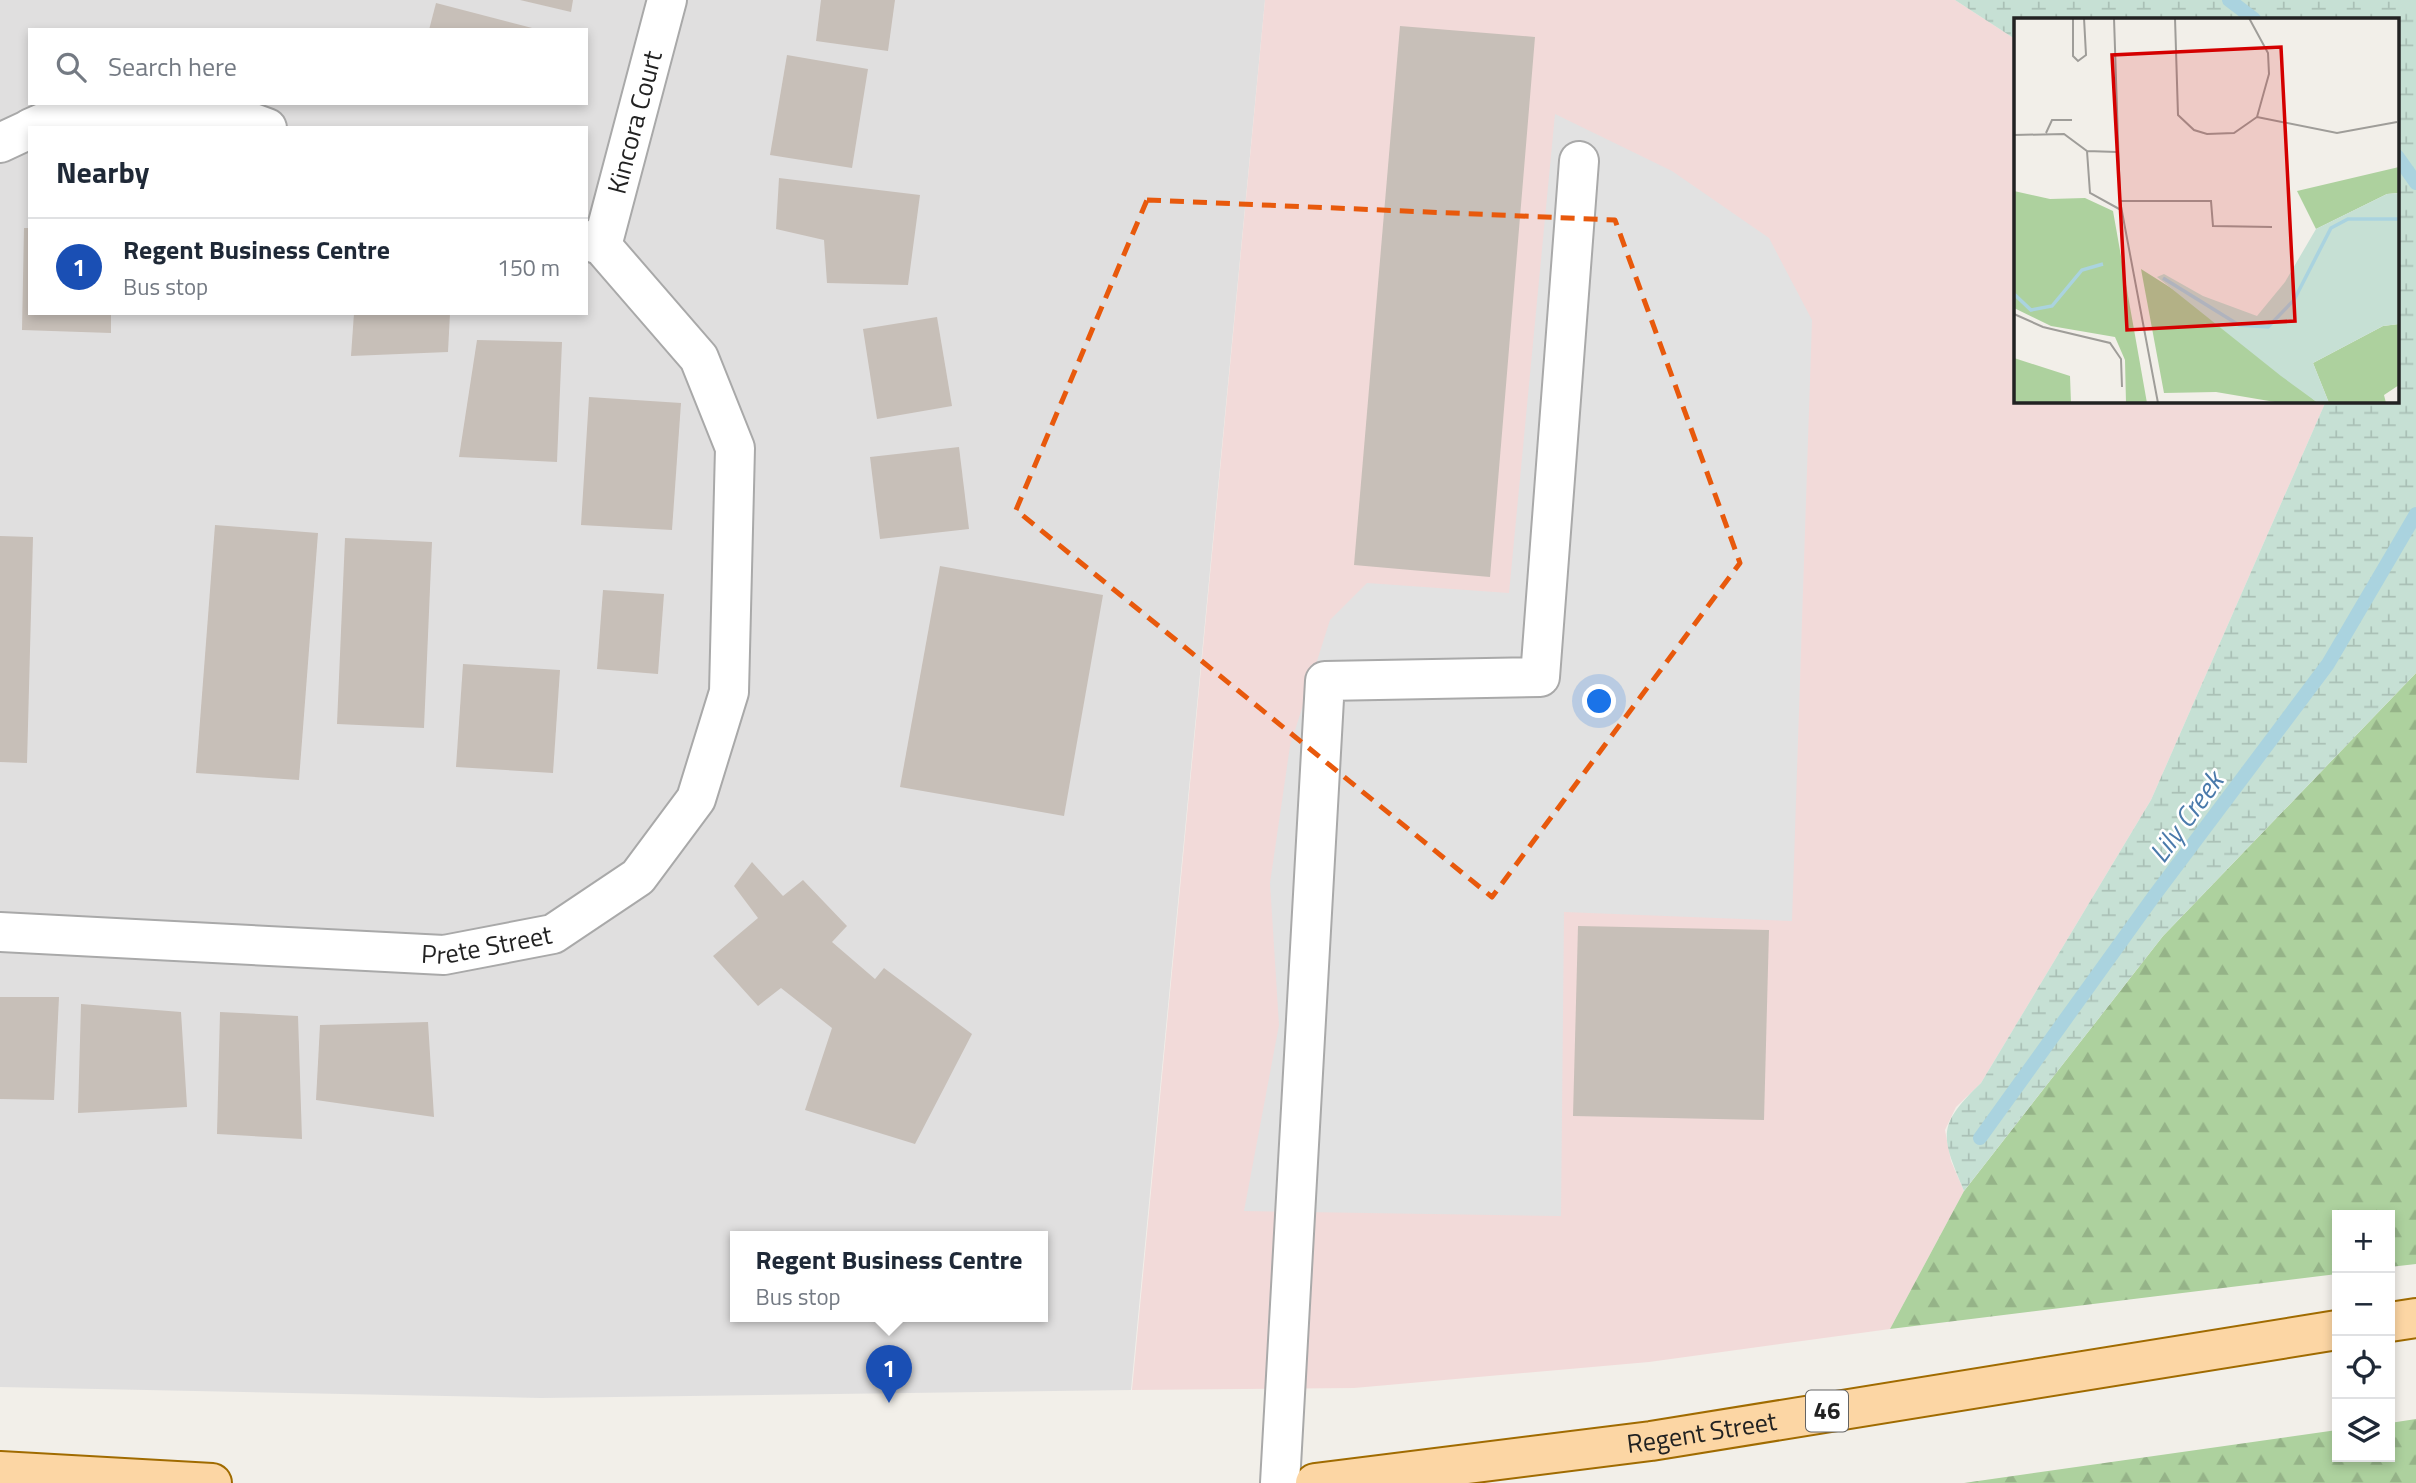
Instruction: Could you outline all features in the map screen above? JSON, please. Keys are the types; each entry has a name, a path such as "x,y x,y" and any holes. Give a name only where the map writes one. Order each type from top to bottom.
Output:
{"main road":[{"path":"2395,1321 2416,1318"},
{"name":"Regent Street","path":"1315,1483 1356,1480 1651,1441 2332,1331"},
{"path":"0,1471 212,1483"}],"street":[{"name":"Kincora Court","path":"594,243 667,0"},
{"path":"36,126 47,121 237,117 262,126"},
{"path":"0,143 28,129"},
{"path":"1280,1483 1325,681 1540,677 1579,161"},
{"name":"Prete Street","path":"0,932 444,955 553,934 638,877 696,799 729,692 735,448 699,358 594,243"}],"highlighted area":[{"path":"1147,200 1615,220 1740,563 1492,897 1016,510"}],"shaded area":[{"path":"0,0 1265,0 1131,1390 541,1398 0,1387"},
{"path":"1265,0 1955,0 2014,38 2014,402 2326,402 2151,800 1981,1083 1956,1107 1945,1130 1951,1161 1964,1191 1890,1329 1649,1362 1354,1388 1132,1390"},
{"path":"1555,114 1672,171 1769,238 1812,320 1792,921 1564,912 1561,1216 1244,1211 1279,1025 1270,883 1290,746 1330,620 1367,583 1509,593"}],"green space":[{"path":"1955,0 2416,0 2416,673 2163,936 1964,1191 1947,1144 1950,1122 1956,1110 1981,1083 2151,800 2326,402 2398,402 2398,18 2014,18 2014,38"},
{"path":"2416,673 2416,1264 2395,1266 2395,1210 2332,1210 2332,1275 1890,1329 1964,1191 2163,936"},
{"path":"2416,1419 2416,1483 1964,1483 2332,1431 2332,1462 2395,1462 2395,1422"}],"building":[{"path":"520,0 573,0 571,12"},
{"path":"821,0 895,0 888,51 816,41"},
{"path":"436,3 532,28 430,28"},
{"path":"1400,26 1535,37 1490,577 1354,565"},
{"path":"787,55 868,69 852,168 770,155"},
{"path":"779,178 920,195 908,285 827,283 824,240 776,229"},
{"path":"24,228 28,228 28,315 111,315 111,333 22,330"},
{"path":"354,315 450,315 448,352 351,356"},
{"path":"937,317 952,406 877,419 863,329"},
{"path":"477,340 562,342 557,462 459,457"},
{"path":"589,397 681,403 672,530 581,525"},
{"path":"959,447 969,529 880,539 870,457"},
{"path":"215,525 318,533 299,780 196,773"},
{"path":"0,536 33,537 27,763 0,762"},
{"path":"345,538 432,542 424,728 337,724"},
{"path":"940,566 1103,595 1064,816 900,787"},
{"path":"603,590 664,594 658,674 597,669"},
{"path":"463,664 560,670 553,773 456,767"},
{"path":"752,862 783,896 803,880 847,926 832,942 875,979 884,968 972,1034 915,1144 805,1110 832,1028 781,988 758,1006 713,956 758,918 734,886"},
{"path":"1578,926 1769,930 1764,1120 1573,1116"},
{"path":"0,997 59,997 54,1100 0,1099"},
{"path":"81,1004 181,1012 187,1107 78,1113"},
{"path":"220,1012 298,1016 302,1139 217,1134"},
{"path":"428,1022 434,1117 316,1100 320,1025"}],"waterway":[{"name":"Lily Creek","path":"2229,0 2253,18"},
{"name":"Lily Creek","path":"2398,157 2416,183"},
{"name":"Lily Creek","path":"1980,1138 2154,896 2328,664 2416,514"}],"place":[{"name":"Regent Business Centre","path":"889,1403"}]}
